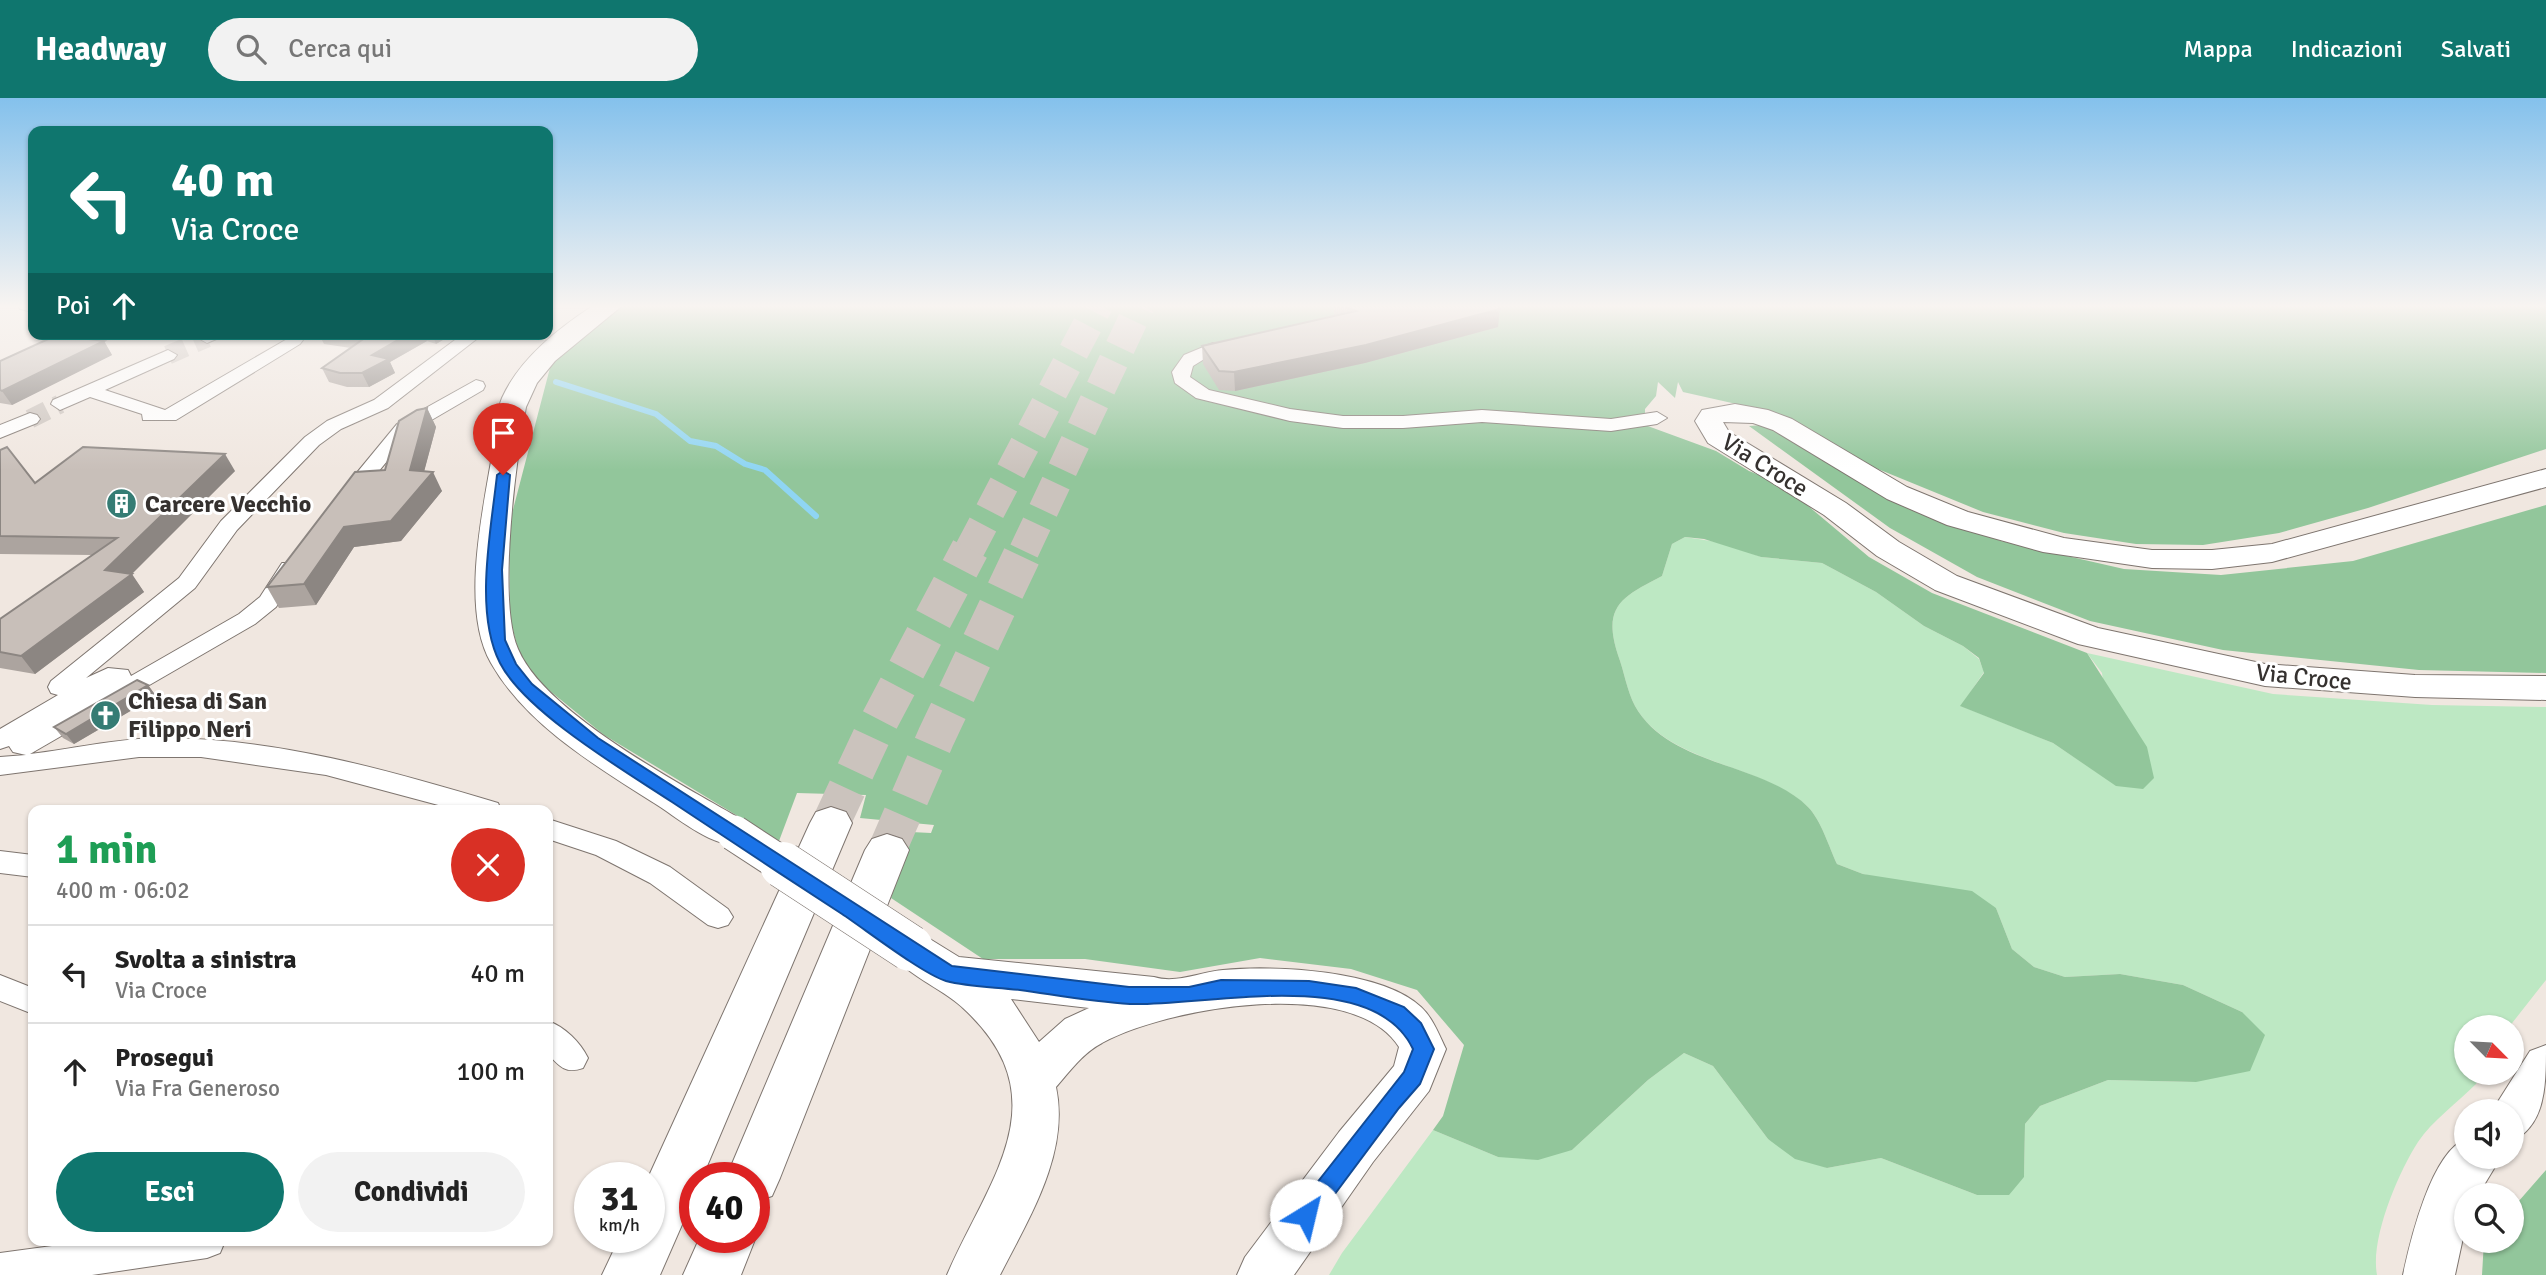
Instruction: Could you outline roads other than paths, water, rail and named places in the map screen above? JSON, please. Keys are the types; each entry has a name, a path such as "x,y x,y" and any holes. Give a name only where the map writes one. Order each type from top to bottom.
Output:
{"highway":[{"path":"665,1200 831,822"},
{"path":"759,1162 887,850"},
{"path":"631,1275 641,1253"},
{"path":"712,1275 721,1253"}],"street":[{"path":"0,372 26,360"},
{"path":"60,404 157,360"},
{"path":"88,391 158,417 259,360"},
{"path":"0,725 42,699 100,657 194,576 229,526 312,441 334,425 381,404 440,360"},
{"path":"541,360 513,403 494,570 497,640 515,673 555,713 674,797 734,833 948,973 987,1003 1015,1038 1034,1079 1036,1116 1029,1159 974,1275"},
{"path":"1187,360 1182,366 1181,379 1203,394 1290,415 1379,423 1506,416 1611,425 1635,419 1657,418"},
{"path":"342,503 404,428 476,386"},
{"name":"Via Croce","path":"2546,478 2300,547 2219,561 2144,559 2064,547 1976,524 1896,493 1786,426 1761,416 1734,410 1712,416 1709,421 1717,437 1835,509 1888,549 1946,583 2090,637 2265,675 2415,686 2546,688"},
{"path":"0,432 30,419"},
{"path":"7,745 25,746 36,742 247,619 268,601 306,554 280,600"},
{"path":"0,766 158,747 284,756 428,791 472,805"},
{"path":"553,831 606,848 660,875 718,917"},
{"path":"0,862 28,865"},
{"path":"948,973 1129,995 1189,996"},
{"path":"0,988 28,999"},
{"path":"1034,1079 1084,1029 1119,1015 1221,988 1309,989 1356,996 1396,1013 1414,1029 1423,1049 1413,1077 1356,1147 1263,1275"},
{"path":"553,1039 572,1058"},
{"path":"2524,1105 2546,1065"},
{"path":"2429,1275 2436,1232 2465,1169"},
{"path":"0,1271 172,1246"}],"waterway":[{"path":"556,382 656,414 690,441 716,446 745,464 765,470 816,516"}],"tunnel":[{"path":"969,551 1069,360"},
{"path":"1024,551 1114,360"},
{"path":"30,419 60,404"},
{"path":"831,823 874,731 970,549"},
{"path":"887,850 936,737 1025,549"}],"place":[{"name":"Carcere Vecchio","path":"122,504"},
{"name":"Chiesa di San Filippo Neri","path":"105,715"}]}
